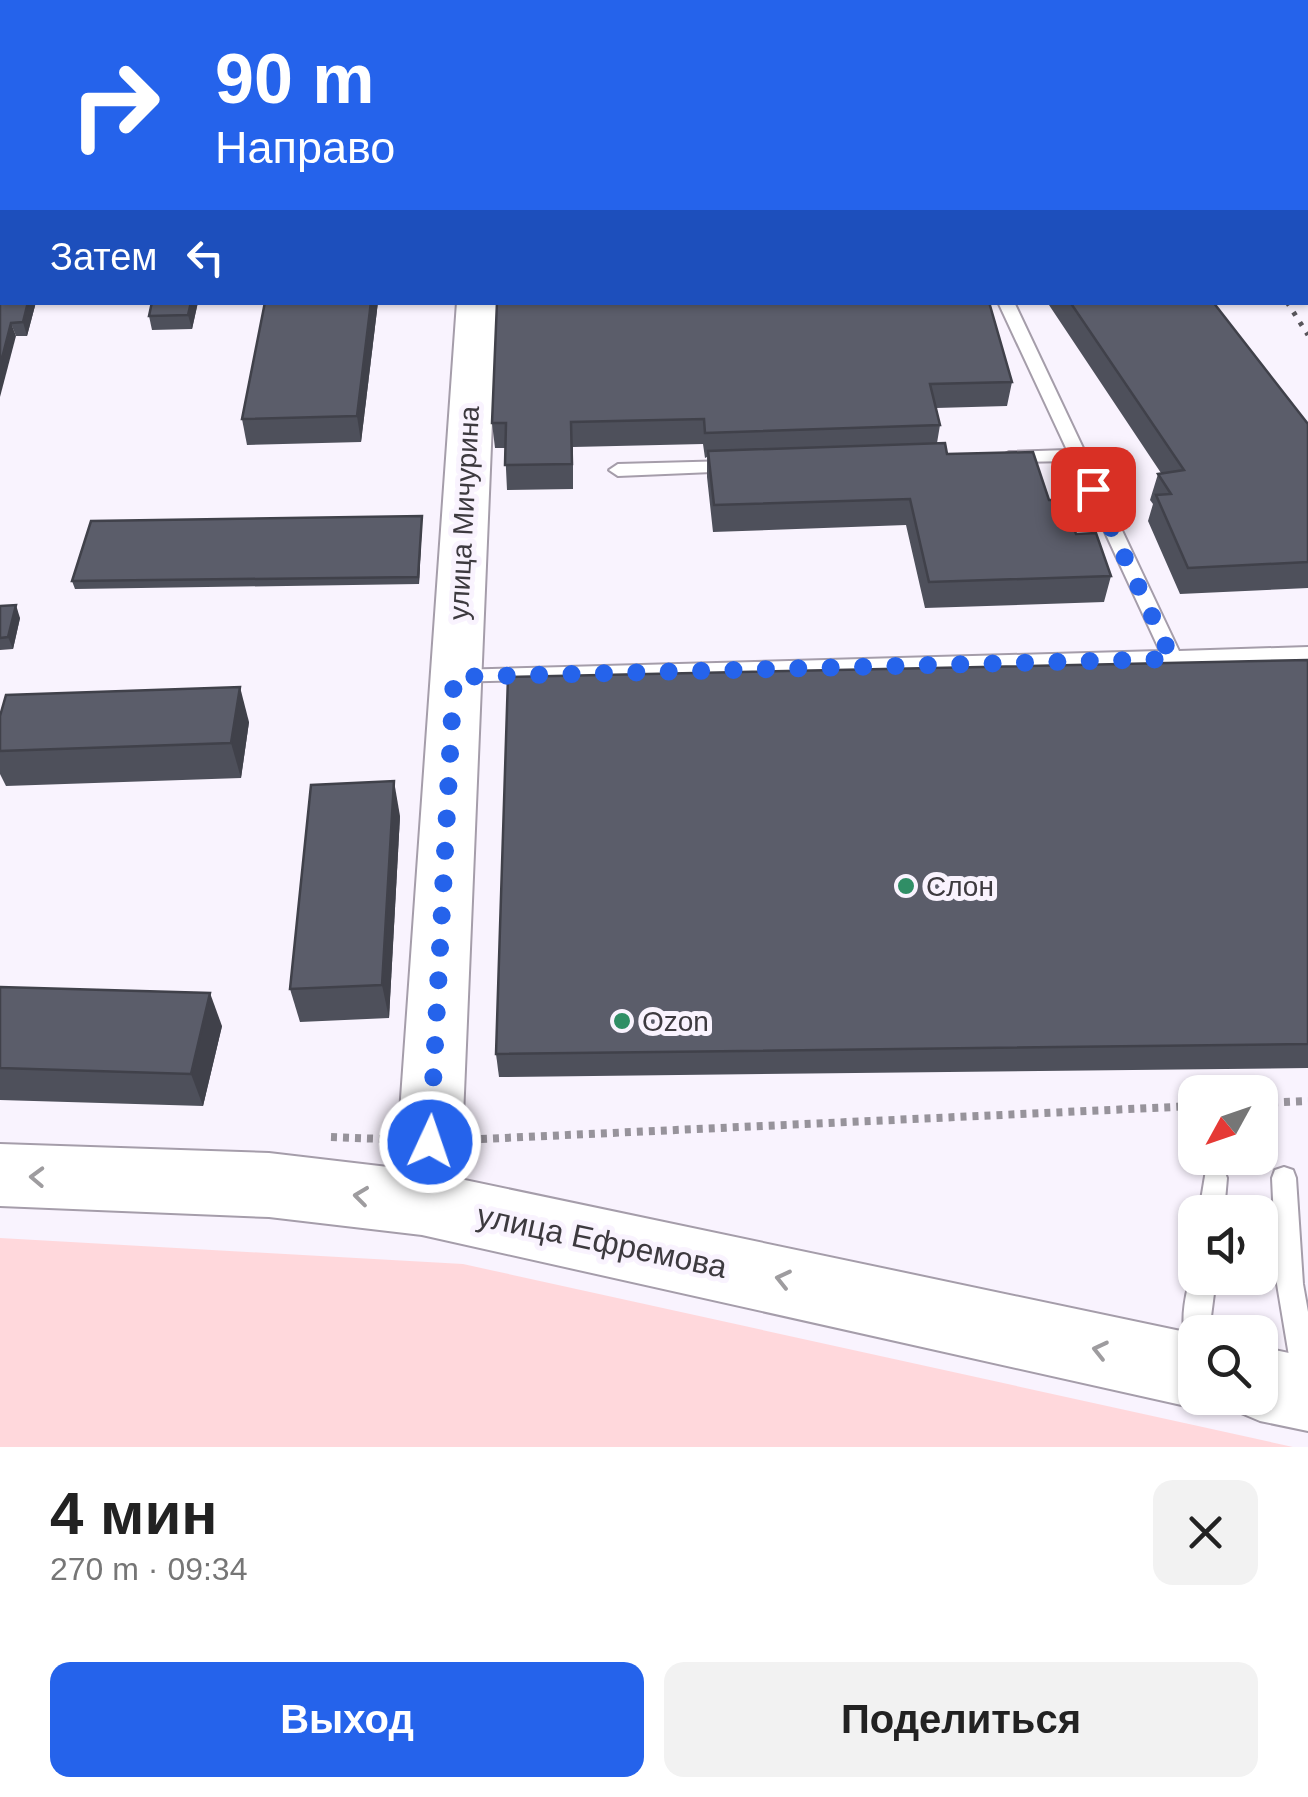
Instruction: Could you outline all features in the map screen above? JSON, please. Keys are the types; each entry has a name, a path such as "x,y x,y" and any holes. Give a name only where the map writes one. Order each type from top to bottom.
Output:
{"main road":[{"name":"улица Ефремова","path":"0,1176 269,1184 426,1172 1178,1354"},
{"name":"улица Ефремова","path":"1278,1384 1308,1394"}],"street":[{"name":"улица Мичурина","path":"426,1172 476,305"}],"lane":[{"path":"1007,305 1172,659"},
{"path":"997,458 1077,455"},
{"path":"618,470 758,466"},
{"path":"454,677 1308,654"},
{"path":"1213,1195 1215,1178"},
{"path":"1284,1178 1308,1386"}],"path":[{"path":"1278,1102 1308,1101"},
{"path":"426,1172 1178,1107"}],"shaded area":[{"path":"0,1238 463,1264 1293,1447 0,1447"}],"building":[{"path":"0,305 27,305 23,322 11,323 0,366"},
{"path":"151,305 190,305 188,315 149,316"},
{"path":"264,305 371,305 357,416 242,419"},
{"path":"497,305 990,305 1012,382 930,384 940,425 705,433 704,419 571,422 572,464 505,465 506,423 492,423"},
{"path":"1072,305 1215,305 1308,424 1308,562 1188,568 1156,495 1171,494 1158,474 1184,470"},
{"path":"945,443 947,454 1033,452 1049,500 1064,500 1076,534 1096,533 1111,576 929,582 910,499 714,505 708,451"},
{"path":"422,516 418,577 72,581 91,521"},
{"path":"16,605 8,637 0,638 0,606"},
{"name":"Слон","path":"1308,660 1308,1044 496,1054 508,677"},
{"path":"240,687 231,743 0,751 0,716 6,695"},
{"path":"394,781 382,985 290,989 311,785"},
{"path":"0,987 210,993 191,1074 0,1068"}],"railway":[{"path":"1289,305 1308,335"}],"place":[{"name":"Слон","path":"906,886"},
{"name":"Ozon","path":"622,1021"}],"route":[{"path":"430,1142 454,677 1172,659 1093,489"}]}
